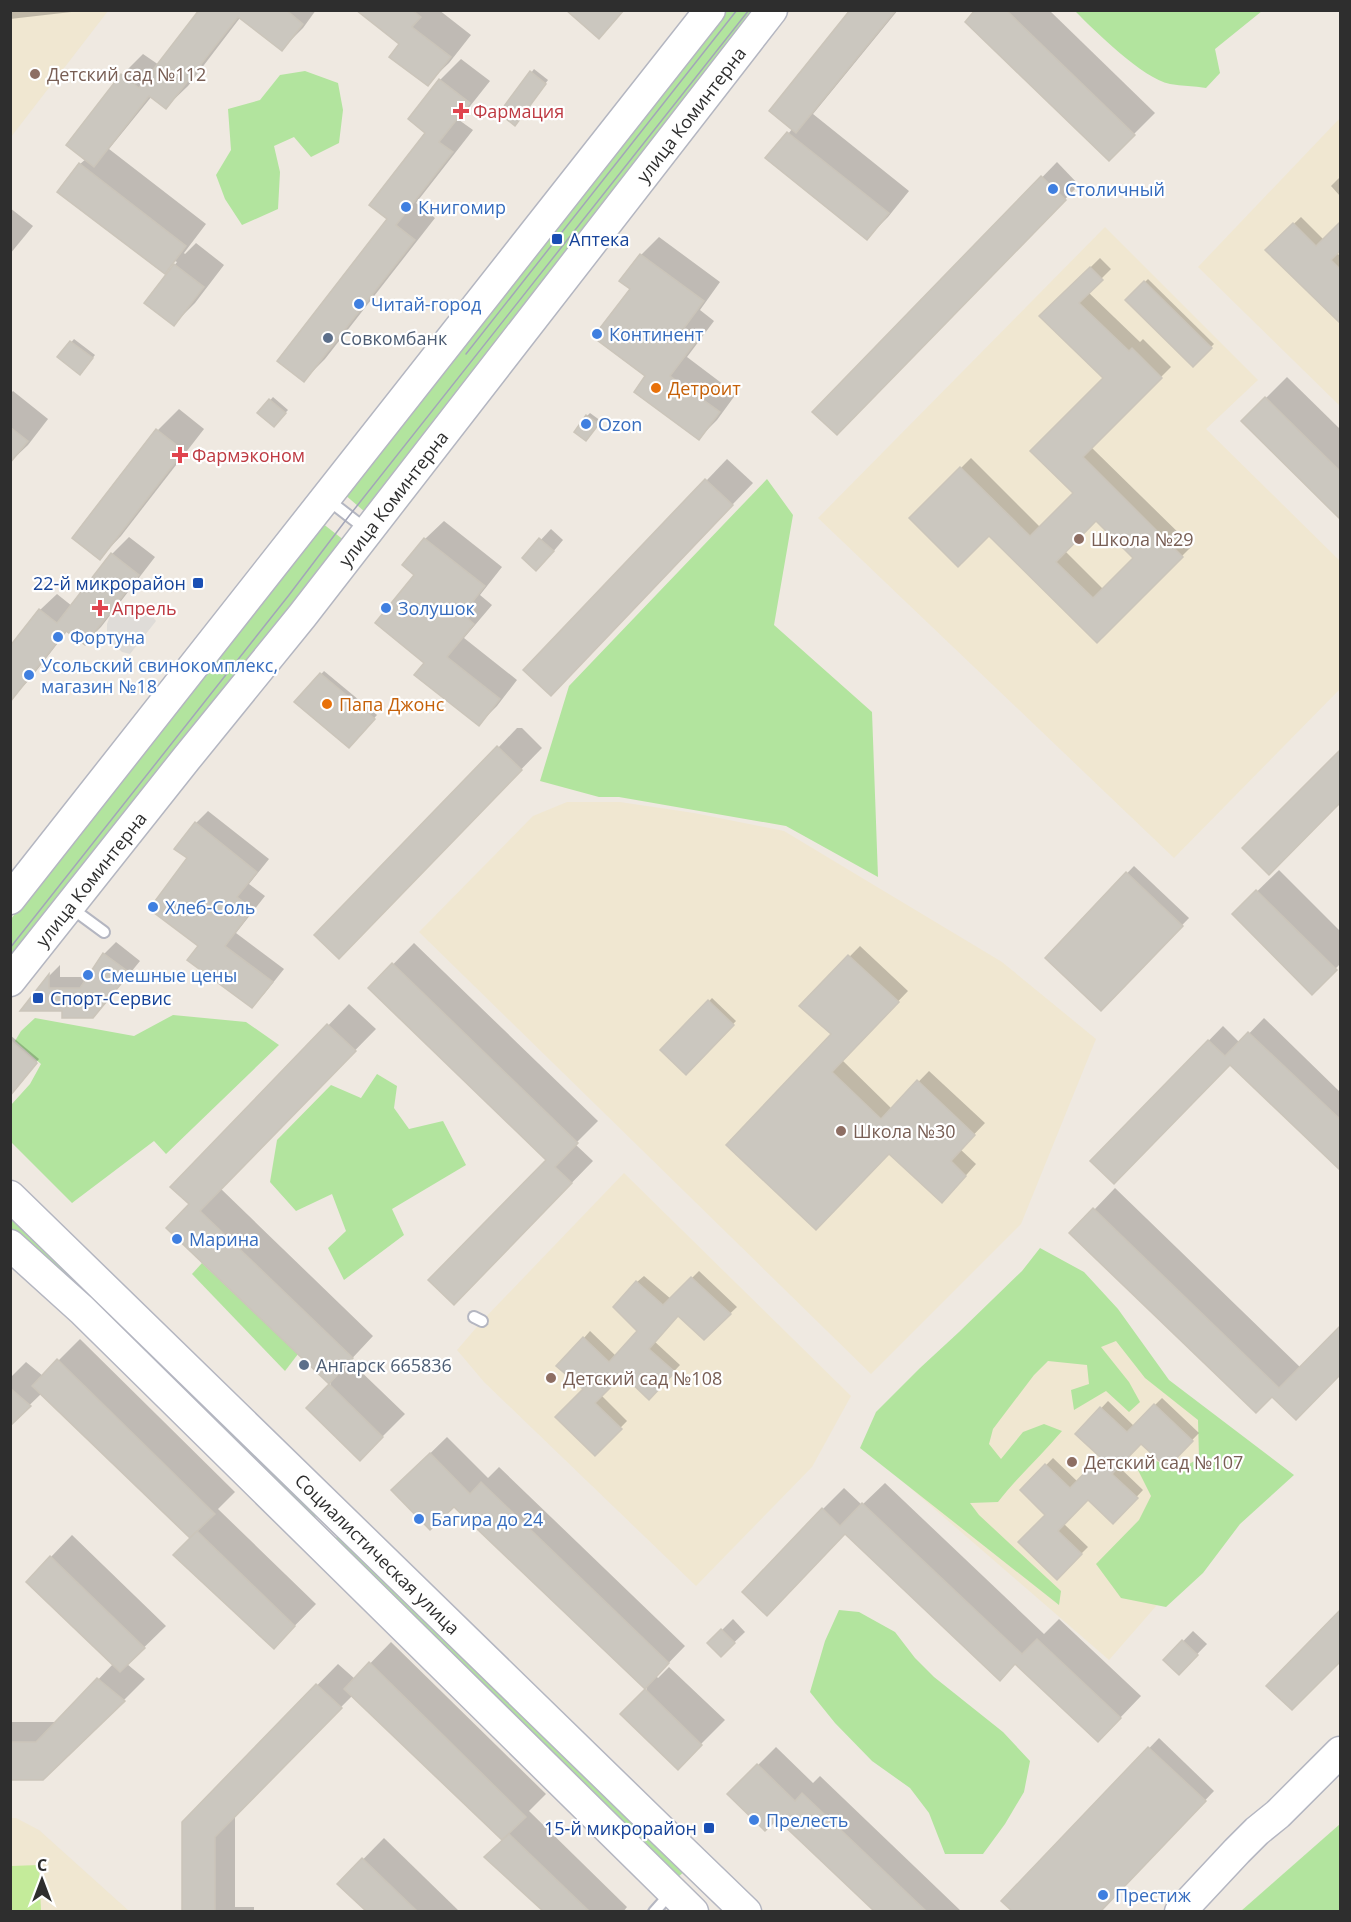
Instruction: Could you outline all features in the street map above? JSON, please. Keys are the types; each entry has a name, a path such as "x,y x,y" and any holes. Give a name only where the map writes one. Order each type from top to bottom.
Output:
{"street":[{"path":"18,884 327,499 710,10"},
{"name":"улица Коминтерна","path":"10,981 409,480 772,10"},
{"name":"Социалистическая улица","path":"10,1196 746,1911"},
{"name":"Социалистическая улица","path":"10,1245 82,1310 673,1905"},
{"path":"1180,1911 1244,1844 1341,1752"}],"lane":[{"path":"327,499 368,531"},
{"path":"70,907 104,932"}],"shaded area":[{"name":"Детский сад №112","path":"10,11 108,11 11,137"},
{"path":"1340,118 1340,406 1198,267"},
{"name":"Школа №29","path":"1105,227 1258,380 1206,429 1340,561 1340,689 1174,858 818,518"},
{"path":"134,604 146,608 156,621 130,654 122,652 110,641 107,624 116,609"},
{"name":"Школа №30","path":"567,802 620,802 694,813 784,831 1002,962 1096,1039 1021,1224 871,1374 419,932 533,816"},
{"path":"624,1173 851,1396 812,1467 696,1586 484,1382 457,1350"},
{"name":"Детский сад №107","path":"1036,1265 1274,1471 1109,1660 871,1454"},
{"path":"10,1818 16,1818 39,1830 129,1911 11,1911"}],"green space":[{"path":"722,11 758,11 365,512 344,494"},
{"path":"1075,11 1262,11 1215,49 1220,73 1206,88 1170,84 1146,73 1120,53"},
{"path":"305,71 338,83 343,110 339,143 311,157 294,137 274,146 280,172 278,209 242,225 225,199 216,175 231,150 228,109 260,100 280,75"},
{"path":"767,479 793,515 774,625 872,712 878,877 786,826 619,797 599,797 540,781 569,686"},
{"path":"322,523 345,541 11,967 11,919"},
{"path":"173,1015 246,1022 279,1045 166,1154 154,1141 72,1203 11,1142 11,1105 30,1084 41,1064 15,1041 21,1031 35,1018 134,1036"},
{"path":"377,1074 397,1086 394,1108 409,1129 443,1121 466,1165 392,1209 404,1235 344,1280 328,1248 346,1231 332,1194 296,1211 270,1182 277,1140 331,1085 361,1098"},
{"path":"10,1218 318,1514 311,1521 11,1240"},
{"path":"1040,1248 1084,1272 1118,1309 1169,1380 1294,1475 1240,1524 1203,1573 1166,1607 1121,1598 1096,1564 1139,1520 1151,1496 1135,1464 1146,1456 1178,1471 1199,1458 1198,1420 1145,1378 1116,1341 1101,1347 1129,1382 1140,1402 1129,1412 1106,1391 1074,1410 1071,1390 1089,1384 1087,1365 1048,1361 1034,1375 993,1429 989,1444 1001,1459 1023,1432 1044,1424 1062,1431 998,1502 970,1503 979,1515 1061,1591 1059,1605 860,1448 876,1412 1022,1271"},
{"path":"202,1263 298,1354 285,1371 192,1274"},
{"path":"339,1535 685,1871 678,1877 332,1542"},
{"path":"839,1610 859,1612 895,1632 915,1658 934,1677 1003,1732 1030,1761 1024,1792 1005,1824 983,1854 945,1854 929,1813 910,1788 872,1761 835,1723 810,1692 825,1641"},
{"path":"1340,1824 1340,1911 1241,1911"},
{"path":"39,1865 41,1911 11,1911 11,1866"}],"building":[{"path":"199,10 286,10 303,24 282,51 238,17 166,109 149,96 94,167 66,145 121,74 139,88"},
{"path":"356,10 412,10 421,17 412,27 451,57 428,86 389,57 399,44"},
{"path":"566,10 624,10 599,39"},
{"path":"850,10 896,10 796,133 769,111"},
{"path":"975,10 1006,10 1135,135 1109,161 965,22"},
{"path":"530,71 546,84 515,126 499,113"},
{"path":"439,79 470,103 439,142 453,152 396,225 415,240 304,382 277,361 387,219 369,205 425,133 408,119"},
{"path":"787,132 889,213 867,240 765,158"},
{"path":"79,163 186,246 165,274 57,192"},
{"path":"1041,176 1066,200 837,435 812,412"},
{"path":"1341,221 1341,250 1331,260 1341,270 1341,324 1265,250 1293,223 1316,246"},
{"path":"640,254 704,301 684,328 698,339 670,376 720,412 699,440 634,392 645,376 593,337 630,289 619,281"},
{"path":"174,264 204,287 174,326 144,303"},
{"path":"1090,267 1103,280 1079,303 1129,351 1132,348 1162,378 1083,457 1183,557 1097,643 989,536 958,567 909,518 960,467 1030,536 1073,493 1030,451 1103,378 1039,316","holes":["1096,521 1133,558 1093,598 1056,562"]},
{"path":"1144,281 1212,348 1193,367 1125,300"},
{"path":"70,341 93,358 80,375 57,357"},
{"path":"1265,397 1341,472 1341,520 1241,421"},
{"path":"269,399 286,413 274,427 257,413"},
{"path":"586,415 599,424 586,441 574,432"},
{"path":"10,427 28,441 10,463"},
{"path":"156,429 184,451 100,560 72,538"},
{"path":"705,479 733,505 551,696 523,670"},
{"path":"424,538 485,586 463,614 474,624 447,657 500,699 479,726 414,675 424,663 375,623 414,575 402,565"},
{"path":"539,538 554,551 536,571 522,558"},
{"path":"111,553 139,575 85,645 66,631 10,702 10,646 39,609 57,623"},
{"path":"320,673 375,719 349,748 294,702"},
{"path":"497,746 522,770 339,959 314,935"},
{"path":"1341,749 1341,802 1269,875 1242,848"},
{"path":"195,822 257,872 237,897 253,909 225,946 273,982 252,1008 187,960 198,946 149,909 187,858 174,849"},
{"path":"1126,872 1183,926 1101,1011 1045,958"},
{"path":"1256,890 1337,970 1312,995 1232,914"},
{"path":"103,953 130,973 93,1018 62,1018 62,1011 20,1011 49,974 49,988 80,988"},
{"path":"848,955 899,1002 832,1072 881,1119 917,1080 975,1135 951,1161 966,1176 942,1203 889,1154 816,1230 726,1145 831,1034 799,1006"},
{"path":"392,963 578,1143 555,1167 572,1183 454,1305 428,1280 546,1160 368,988"},
{"path":"708,1000 734,1025 686,1075 660,1050"},
{"path":"327,1024 356,1051 200,1211 353,1358 329,1384 166,1228 189,1204 170,1187"},
{"path":"1248,1032 1341,1120 1341,1171 1230,1065 1114,1184 1090,1161 1208,1040 1225,1056"},
{"path":"10,1040 37,1063 10,1096"},
{"path":"1093,1208 1279,1388 1341,1325 1341,1374 1296,1420 1272,1397 1256,1413 1069,1233"},
{"path":"691,1277 731,1314 704,1340 678,1316 649,1349 675,1372 649,1400 623,1375 595,1403 622,1429 595,1456 555,1417 583,1389 556,1366 583,1337 609,1362 637,1331 613,1307 636,1281 663,1305"},
{"path":"57,1359 215,1514 190,1538 32,1386"},
{"path":"329,1384 383,1437 360,1461 306,1408"},
{"path":"10,1388 31,1406 10,1426"},
{"path":"1154,1404 1193,1441 1167,1468 1141,1444 1112,1474 1138,1498 1113,1524 1088,1500 1058,1531 1082,1554 1057,1580 1018,1542 1045,1515 1020,1490 1045,1464 1070,1488 1100,1457 1075,1434 1100,1407 1127,1432"},
{"path":"430,1453 470,1494 481,1482 669,1663 645,1689 454,1507 430,1530 391,1490"},
{"path":"862,1503 1022,1654 1037,1639 1121,1718 1098,1742 1015,1664 1000,1681 845,1534 767,1616 742,1592 822,1508 840,1526"},
{"path":"197,1531 295,1626 274,1649 173,1555"},
{"path":"50,1556 145,1648 120,1672 26,1582"},
{"path":"1341,1609 1341,1661 1292,1710 1266,1686"},
{"path":"721,1629 735,1643 721,1657 707,1643"},
{"path":"1182,1640 1198,1655 1179,1675 1163,1660"},
{"path":"369,1662 526,1817 502,1840 344,1689"},
{"path":"97,1678 125,1701 43,1780 10,1780 10,1742 36,1742"},
{"path":"316,1684 342,1708 215,1837 215,1911 182,1911 182,1822"},
{"path":"645,1689 702,1745 678,1770 620,1714"},
{"path":"1148,1747 1206,1801 1101,1911 1012,1911 1001,1901"},
{"path":"757,1764 795,1801 802,1793 926,1911 874,1911 777,1819 765,1831 727,1794"},
{"path":"509,1834 589,1911 543,1911 484,1857"},
{"path":"362,1858 417,1911 366,1911 337,1884"}],"tram line":[{"path":"466,354 737,10"},
{"path":"10,948 749,10"}],"place":[{"name":"Детский сад №112","path":"35,74"},
{"name":"Фармация","path":"461,111"},
{"name":"Столичный","path":"1053,189"},
{"name":"Книгомир","path":"406,207"},
{"name":"Аптека","path":"557,239"},
{"name":"Читай-город","path":"359,304"},
{"name":"Континент","path":"597,334"},
{"name":"Совкомбанк","path":"328,338"},
{"name":"Детроит","path":"656,388"},
{"name":"Ozon","path":"586,424"},
{"name":"Фармэконом","path":"180,455"},
{"name":"Школа №29","path":"1079,539"},
{"name":"22-й микрорайон","path":"198,583"},
{"name":"Апрель","path":"100,608"},
{"name":"Золушок","path":"386,608"},
{"name":"Фортуна","path":"58,637"},
{"name":"Усольский свинокомплекс, магазин №18","path":"29,675"},
{"name":"Папа Джонс","path":"327,704"},
{"name":"Хлеб-Соль","path":"153,907"},
{"name":"Смешные цены","path":"88,975"},
{"name":"Спорт-Сервис","path":"38,998"},
{"name":"Школа №30","path":"841,1131"},
{"name":"Марина","path":"177,1239"},
{"name":"Ангарск 665836","path":"304,1365"},
{"name":"Детский сад №108","path":"551,1378"},
{"name":"Детский сад №107","path":"1072,1462"},
{"name":"Багира до 24","path":"419,1519"},
{"name":"Прелесть","path":"754,1820"},
{"name":"15-й микрорайон","path":"709,1828"},
{"name":"Престиж","path":"1103,1895"}]}
